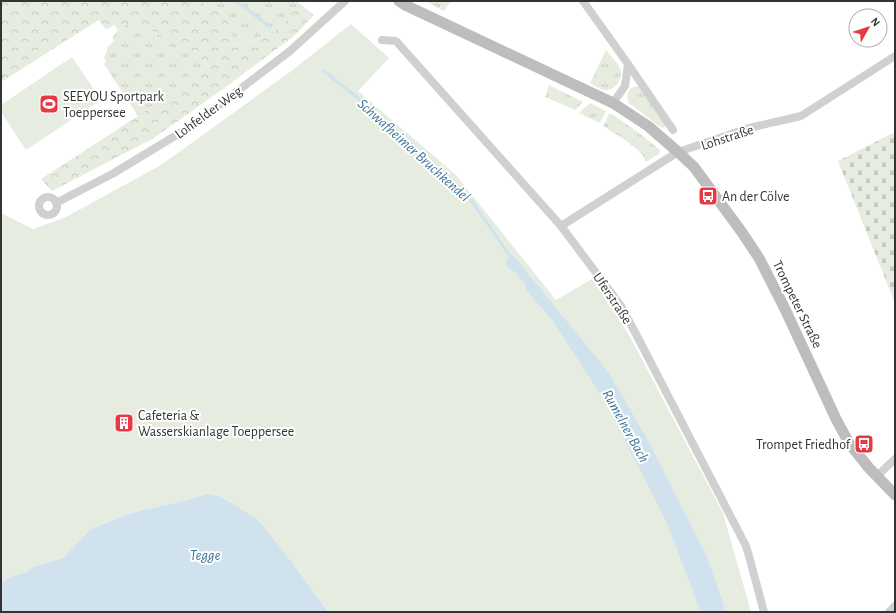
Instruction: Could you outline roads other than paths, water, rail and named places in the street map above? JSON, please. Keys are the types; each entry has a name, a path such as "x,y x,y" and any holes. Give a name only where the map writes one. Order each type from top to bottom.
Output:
{"street":[{"name":"Lohfelder Weg","path":"56,202 114,173 194,125 290,50 345,1"},
{"path":"399,1 613,104 648,126 678,152"},
{"path":"583,1 673,130"},
{"name":"Uferstraße","path":"382,40 396,41 562,226 621,306 746,546 750,556 764,612"},
{"name":"Lohstraße","path":"562,226 678,152 749,128 801,116 895,56"},
{"path":"613,104 625,86 628,64"},
{"name":"Trompeter Straße","path":"678,152 701,176 759,258 840,428 854,449 877,476 894,490"},
{"path":"877,476 895,459"},
{"path":"889,612 895,606"}],"water":[{"name":"Rumelner Bach","path":"513,255 608,372 646,437 706,555 725,612 701,612 667,523 617,424 599,392 553,321 527,291 526,284 508,267 506,261"},
{"name":"Tegge","path":"207,494 221,497 257,519 294,565 328,612 1,612 1,584 10,577 27,572 33,567 63,558 91,529 132,513"}],"waterway":[{"name":"Schwafheimer Bruchkendel","path":"234,1 243,6 270,27"},
{"name":"Schwafheimer Bruchkendel","path":"324,71 374,111 464,191 513,260"}],"place":[{"name":"SEEYOU Sportpark Toeppersee","path":"49,104"},
{"name":"An der Cölve","path":"708,196"},
{"name":"Cafeteria & Wasserskianlage Toeppersee","path":"124,423"},
{"name":"Trompet Friedhof","path":"864,444"}]}
